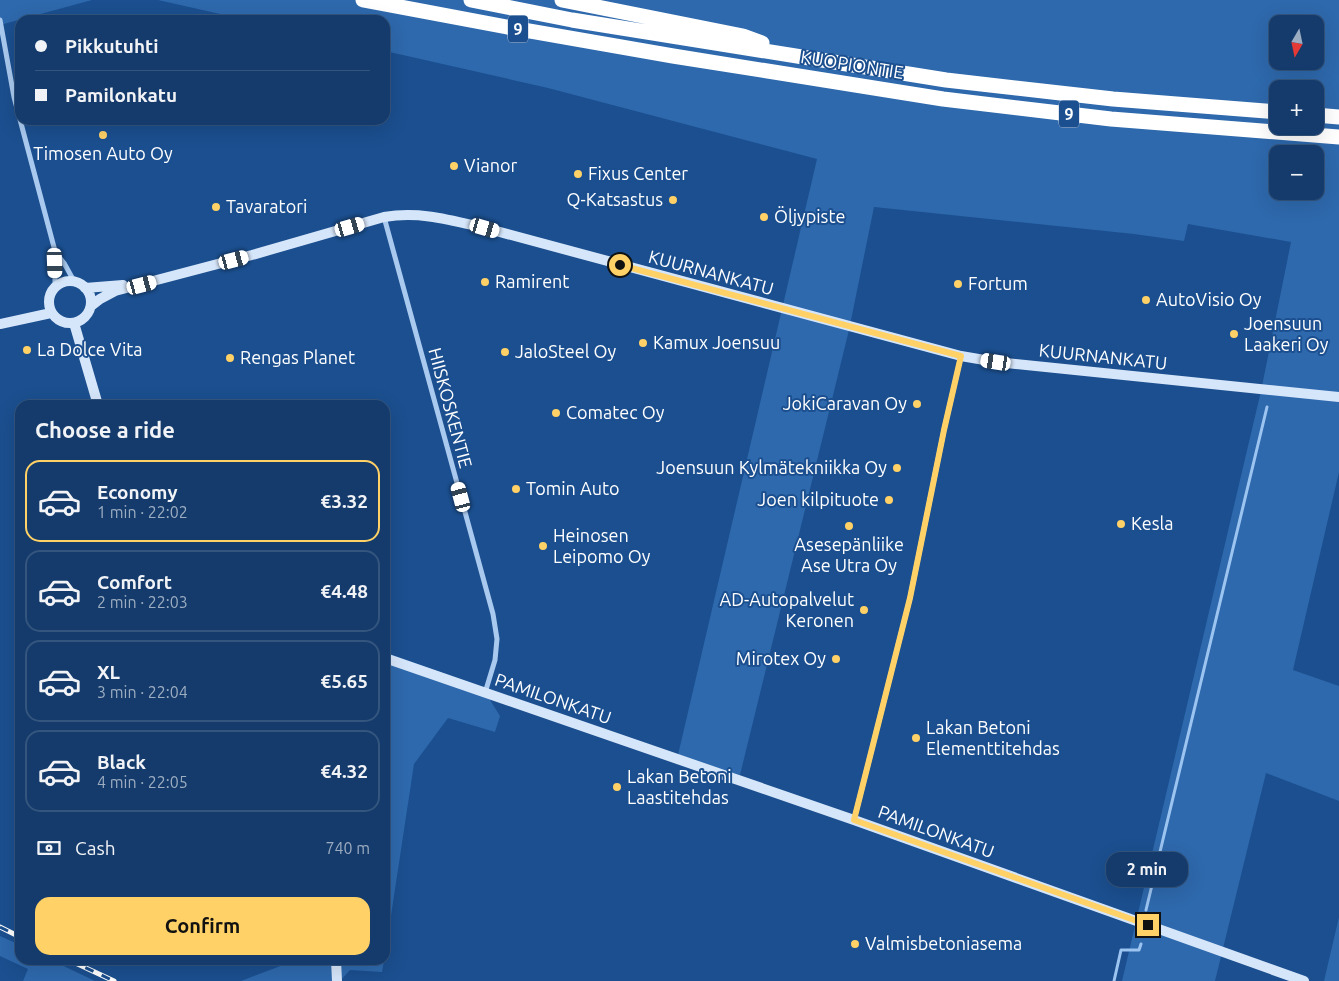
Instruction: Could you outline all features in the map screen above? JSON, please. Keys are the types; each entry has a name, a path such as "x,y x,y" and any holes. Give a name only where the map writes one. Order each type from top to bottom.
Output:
{"highway":[{"name":"KUOPIONTIE","path":"363,0 673,56 943,99 1111,119 1338,137"},
{"name":"KUOPIONTIE","path":"472,0 572,20 946,80 1113,99 1269,111"},
{"path":"562,0 743,36 791,54"},
{"path":"1324,116 1339,117"}],"street":[{"path":"0,20 15,101"},
{"path":"21,125 55,251 55,287"},
{"name":"KUURNANKATU","path":"91,306 100,299 115,292 384,217 417,214 466,223 961,356 996,362 1339,397"},
{"name":"HIISKOSKENTIE","path":"384,217 493,614 497,639 495,660 485,693"},
{"path":"55,251 64,262 74,281"},
{"path":"67,281 74,281 89,293 91,306 85,317 74,324 67,324 60,322 51,313 49,298 55,287 67,281"},
{"name":"KUURNANKATU","path":"85,288 142,285"},
{"path":"0,324 51,313"},
{"path":"74,324 97,400"},
{"path":"854,820 910,598 961,356"},
{"name":"PAMILONKATU","path":"390,660 854,820 1304,981"},
{"path":"336,965 337,981"}],"shaded area":[{"path":"0,0 92,0 37,15 15,15 15,21 0,25"},
{"path":"158,0 1339,0 1339,472 1293,670 1339,686 1339,801 1266,773 1215,981 1122,981 1261,391 1291,242 1188,224 1184,241 1134,234 874,207 849,330 740,775 678,755 817,159 548,88 390,52 390,15 225,15"},
{"path":"390,654 482,687 500,716 495,732 448,718 414,764 390,922"},
{"path":"1339,917 1339,981 1324,981"},
{"path":"0,936 15,943 15,963 0,956"},
{"path":"19,965 61,965 95,981 23,981 28,969"},
{"path":"283,965 383,965 382,972 350,970 340,981 241,981"}],"waterway":[{"path":"1146,910 1267,407"},
{"path":"1114,981 1121,950 1139,950 1141,944"}],"railway":[{"path":"0,927 15,934"},
{"path":"80,965 114,981"}],"place":[{"name":"Timosen Auto Oy","path":"103,135"},
{"name":"Vianor","path":"454,166"},
{"name":"Fixus Center","path":"578,174"},
{"name":"Q-Katsastus","path":"673,200"},
{"name":"Tavaratori","path":"216,207"},
{"name":"Öljypiste","path":"764,217"},
{"name":"Ramirent","path":"485,282"},
{"name":"Fortum","path":"958,284"},
{"name":"AutoVisio Oy","path":"1146,300"},
{"name":"Joensuun Laakeri Oy","path":"1234,334"},
{"name":"Kamux Joensuu","path":"643,343"},
{"name":"La Dolce Vita","path":"27,350"},
{"name":"JaloSteel Oy","path":"505,352"},
{"name":"Rengas Planet","path":"230,358"},
{"name":"JokiCaravan Oy","path":"917,404"},
{"name":"Comatec Oy","path":"556,413"},
{"name":"Joensuun Kylmätekniikka Oy","path":"897,468"},
{"name":"Tomin Auto","path":"516,489"},
{"name":"Joen kilpituote","path":"889,500"},
{"name":"Kesla","path":"1121,524"},
{"name":"Asesepänliike Ase Utra Oy","path":"849,526"},
{"name":"Heinosen Leipomo Oy","path":"543,546"},
{"name":"AD-Autopalvelut Keronen","path":"864,610"},
{"name":"Mirotex Oy","path":"836,659"},
{"name":"Lakan Betoni Elementtitehdas","path":"916,738"},
{"name":"Lakan Betoni Laastitehdas","path":"617,787"},
{"name":"Valmisbetoniasema","path":"855,944"}],"route":[{"path":"620,265 961,356 910,598 854,820 1148,925"}]}
